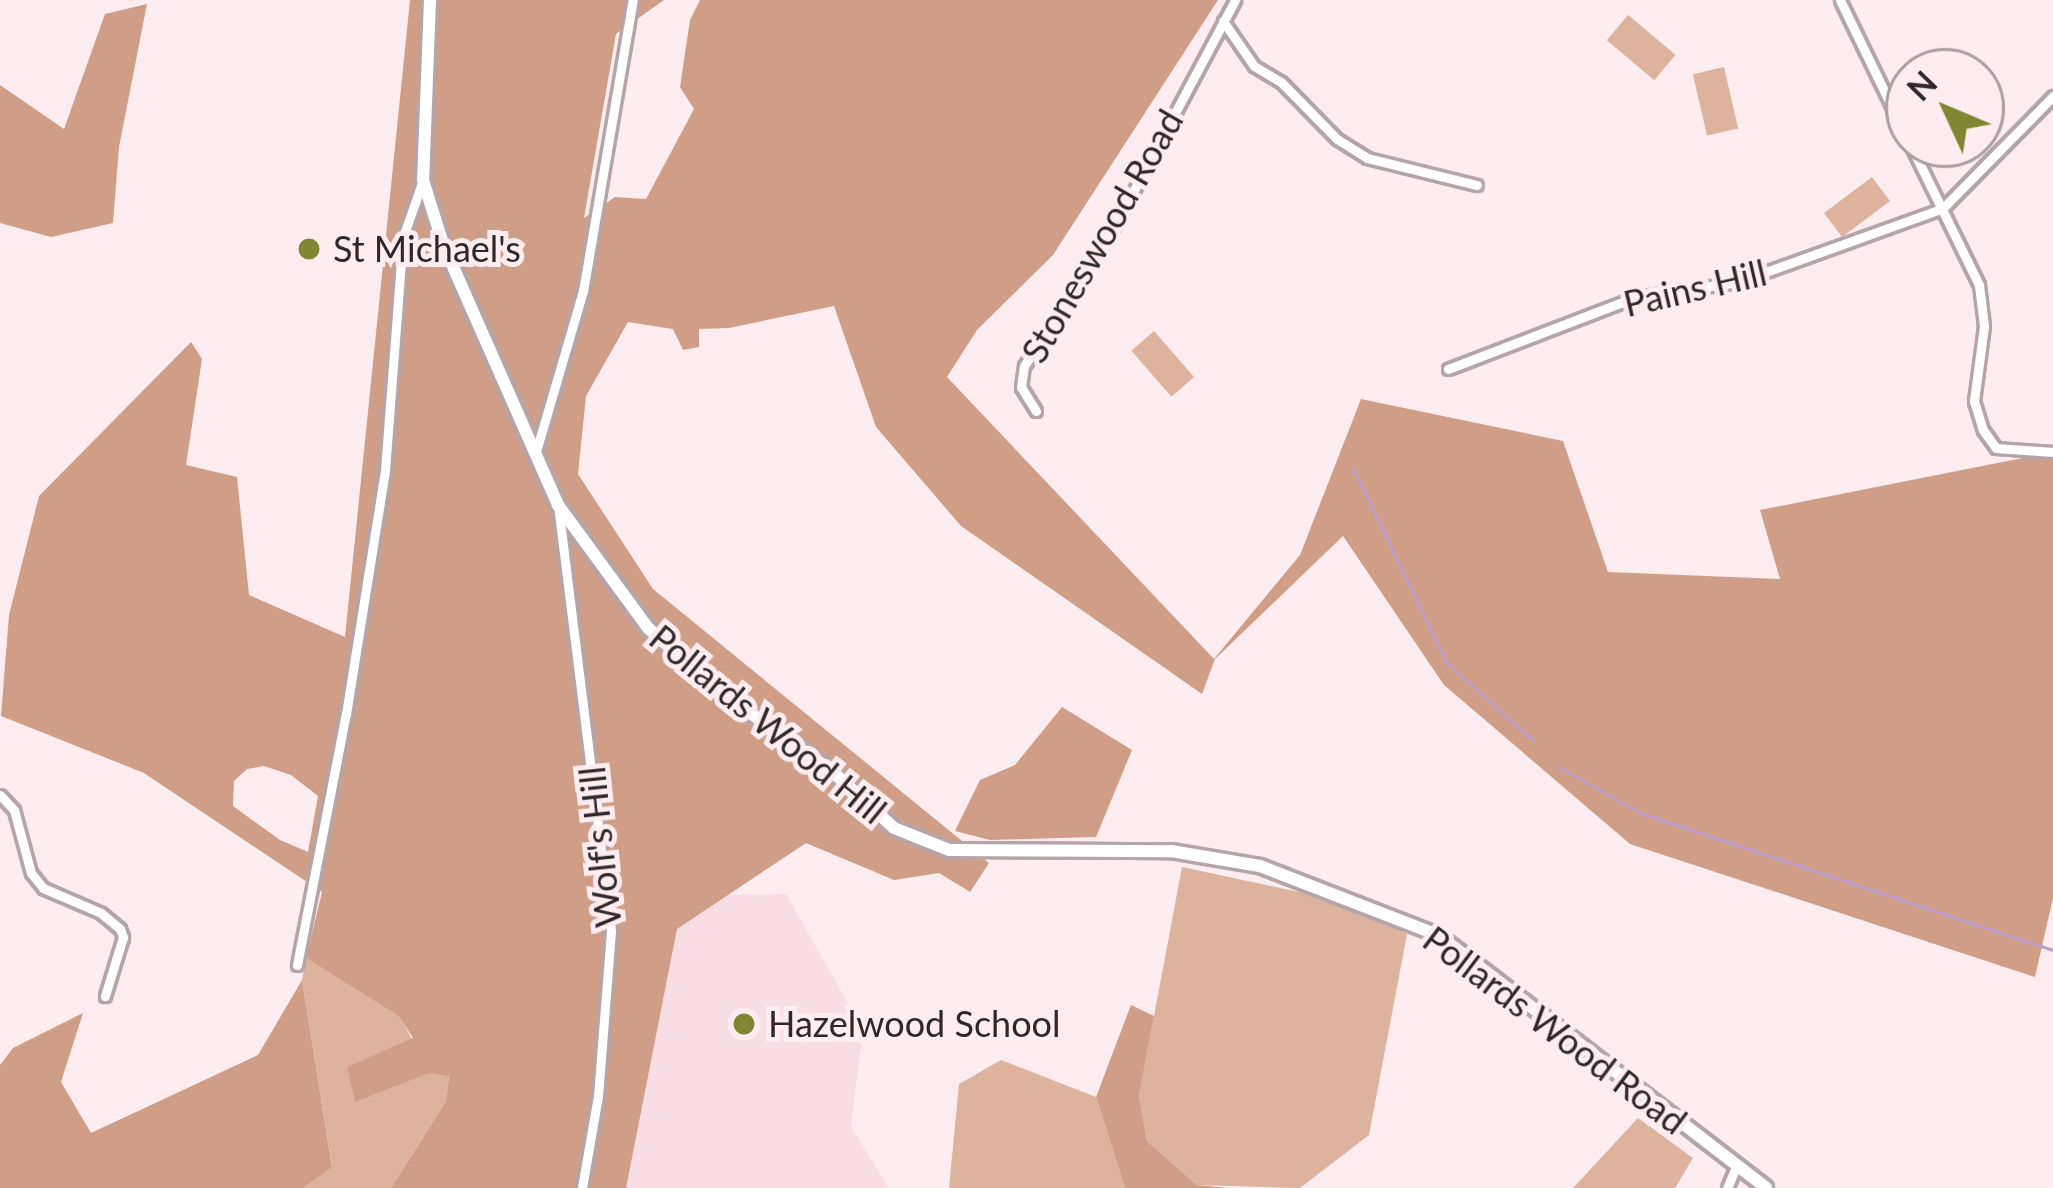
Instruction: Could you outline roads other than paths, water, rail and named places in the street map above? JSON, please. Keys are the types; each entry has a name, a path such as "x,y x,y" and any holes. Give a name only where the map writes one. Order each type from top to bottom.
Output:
{"street":[{"name":"Pollards Wood Hill","path":"430,0 423,180 443,244 558,506 647,628 721,692 834,773 894,828 949,850 1160,852"},
{"path":"535,455 583,291 634,0"},
{"name":"Stoneswood Road","path":"1036,411 1022,387 1024,366 1115,224 1235,0"},
{"path":"1840,0 1885,93"},
{"path":"1223,21 1254,66 1280,82 1336,139 1367,158 1477,185"},
{"path":"1943,208 2053,96"},
{"path":"1922,168 1979,284 1984,326 1974,401 1983,430 1996,448 2053,452"},
{"path":"297,965 346,714 385,470 403,237 423,180"},
{"name":"Pains Hill","path":"1448,369 1636,297 1738,282 1943,208"},
{"name":"Wolf's Hill","path":"558,506 611,931 598,1096 582,1188"},
{"path":"0,795 14,811 31,873 43,888 101,913 128,934 105,996"},
{"name":"Pollards Wood Road","path":"1160,852 1259,866 1438,935 1766,1188"},
{"path":"1727,1188 1736,1167"}],"waterway":[{"path":"1353,468 1447,663 1534,741"},
{"path":"1559,767 1641,813 2053,950"}],"place":[{"name":"St Michael's","path":"309,249"},
{"name":"Hazelwood School","path":"744,1024"}]}
